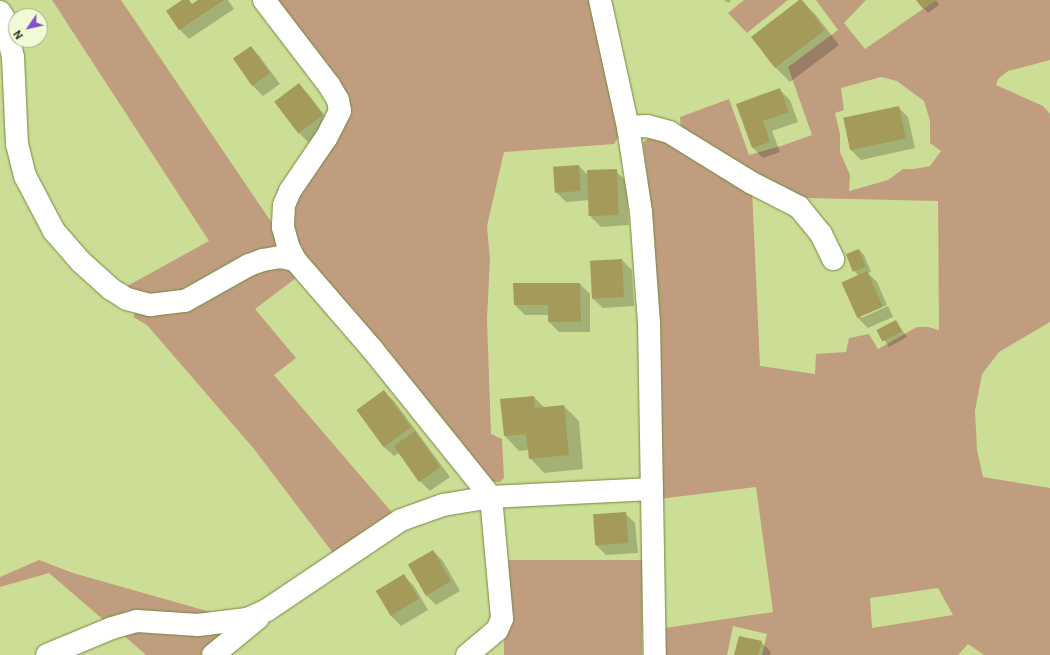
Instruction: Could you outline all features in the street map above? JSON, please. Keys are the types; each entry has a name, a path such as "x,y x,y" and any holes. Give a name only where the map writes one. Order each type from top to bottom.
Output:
{"street":[{"path":"264,0 329,85 338,100 340,111 326,138 290,190 284,205 283,227 288,246 295,260 372,349 491,497 502,619 497,630 467,655"},
{"path":"600,0 628,127 641,212 648,315 655,655"},
{"path":"0,12 4,20 13,57 17,144 25,176 54,231 81,262 111,289 126,299 150,305 185,301 249,265 263,260 280,257 295,260"},
{"path":"628,127 647,126 669,132 752,183 798,207 821,234 833,259"},
{"path":"213,655 267,610 401,520 443,505 491,497 652,489"},
{"path":"47,655 112,628 137,621 198,625 226,623 247,619 267,610"}],"shaded area":[{"path":"52,0 121,0 278,232 281,250 164,302 120,290 209,241"},
{"path":"273,0 589,0 619,136 614,144 504,152 487,226 490,260 487,319 491,434 502,439 504,478 500,482 492,482 293,244 290,209 346,110"},
{"path":"744,0 788,0 747,33 728,13"},
{"path":"816,0 866,0 844,23 865,49 936,0 1050,0 1050,60 1008,71 998,79 996,85 1043,106 1050,114 1050,322 999,352 982,374 975,411 977,450 983,477 1050,488 1050,655 984,655 968,644 958,655 762,655 767,634 733,626 727,655 666,655 665,628 773,612 756,487 659,499 651,208 643,143 652,134 752,189 760,366 815,374 816,354 846,352 849,338 869,334 878,349 917,327 928,327 939,330 938,201 806,198 771,187 681,133 680,117 729,99 749,155 812,135 788,67 838,30","holes":["881,77 897,81 924,101 930,121 930,143 941,151 930,166 914,169 903,169 888,180 849,191 850,175 840,152 840,134 835,113 844,110 841,88","938,588 953,615 872,628 870,598"]},
{"path":"274,261 300,275 255,309 296,358 274,375 395,516 336,557 254,449 147,325 133,317 138,309"},
{"path":"39,560 73,573 214,613 240,614 106,622 49,573 0,587 0,577"},
{"path":"504,560 642,560 642,655 504,655"},
{"path":"132,627 218,631 222,634 217,645 202,655 146,655 121,633"}],"building":[{"path":"182,0 189,0 192,4 198,0 224,0 179,30 166,11"},
{"path":"799,0 802,0 825,30 775,68 751,37"},
{"path":"916,0 935,0 923,9"},
{"path":"251,46 270,73 252,86 233,59"},
{"path":"299,83 323,115 298,134 274,102"},
{"path":"780,88 789,112 763,121 770,142 752,148 736,104"},
{"path":"899,106 906,138 850,150 843,118"},
{"path":"579,165 581,191 555,193 553,167"},
{"path":"617,169 619,215 589,216 587,170"},
{"path":"859,249 866,267 853,272 846,254"},
{"path":"622,259 624,297 592,299 590,261"},
{"path":"867,271 883,307 857,318 841,282"},
{"path":"513,283 580,283 581,322 548,322 548,305 514,305"},
{"path":"896,320 902,332 882,342 876,330"},
{"path":"384,390 411,427 384,447 356,410"},
{"path":"534,396 535,408 564,405 569,455 529,459 526,434 504,436 500,399"},
{"path":"415,431 440,467 419,482 394,446"},
{"path":"626,512 628,543 595,545 593,514"},
{"path":"433,550 451,581 426,596 408,564"},
{"path":"404,574 419,599 391,616 376,591"},
{"path":"739,636 762,641 758,655 734,655"}]}
